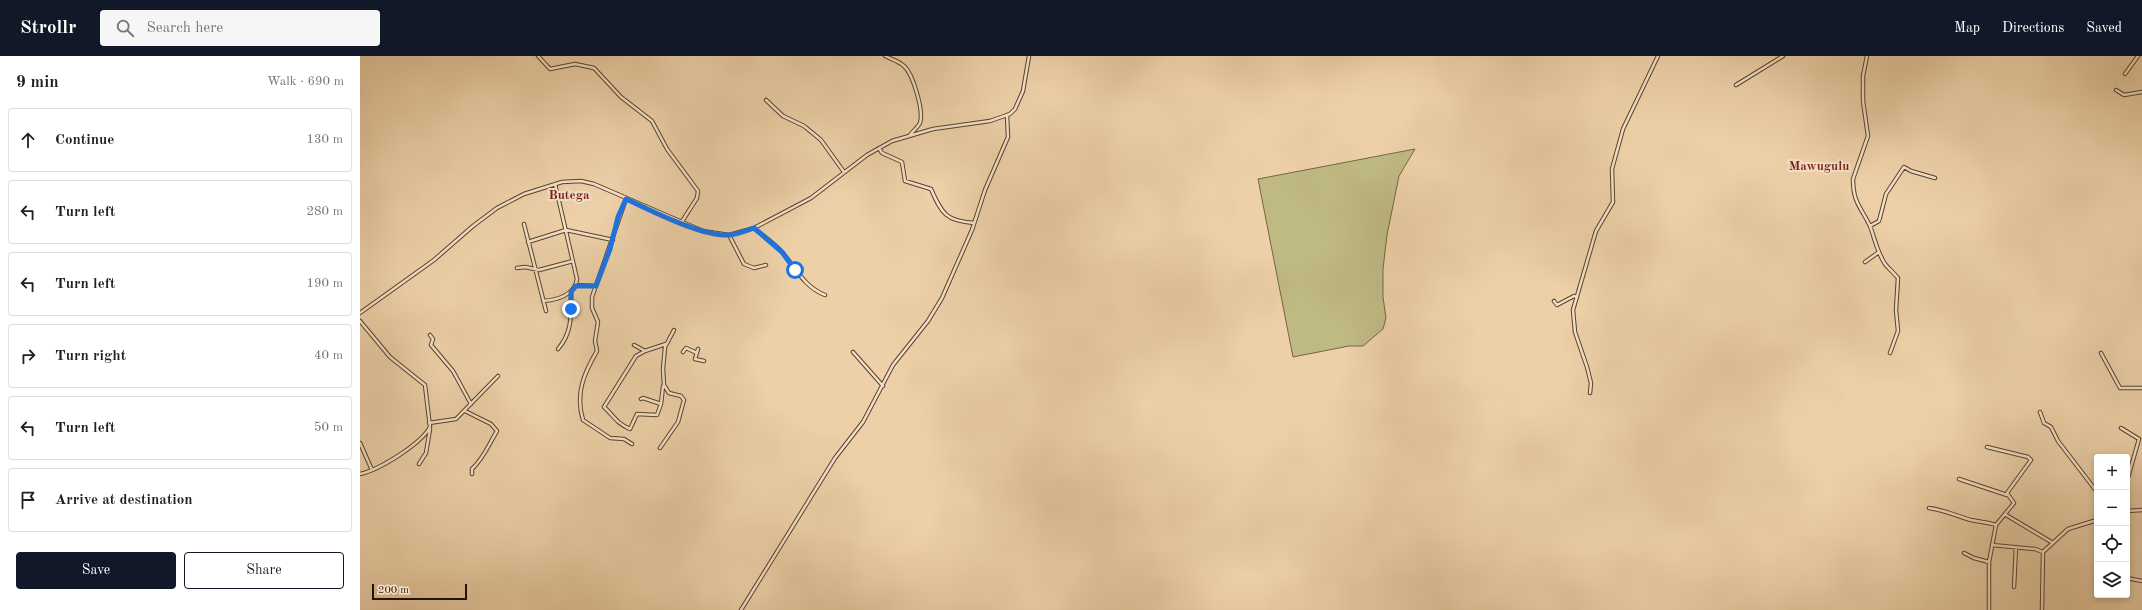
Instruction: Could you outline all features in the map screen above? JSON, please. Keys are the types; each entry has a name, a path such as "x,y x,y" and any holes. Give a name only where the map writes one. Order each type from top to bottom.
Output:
{"street":[{"path":"538,56 550,69 575,64 594,68 621,97 652,120 667,149 698,191 697,198 681,223"},
{"path":"885,56 905,66 910,74 918,96 921,112 920,122 910,135"},
{"path":"360,313 434,260 489,213 519,196 568,181 587,182 703,231 729,235 754,228 811,198 844,172 879,148 910,135 941,128 990,121 1007,115 1015,109 1023,91 1028,56"},
{"path":"1590,393 1591,383 1579,346 1573,318 1577,297 1596,231 1613,202 1612,169 1623,129 1658,56"},
{"path":"1736,85 1783,56"},
{"path":"1867,56 1863,76 1863,102 1868,136 1853,179 1853,186 1859,210 1870,226 1879,252 1885,264 1898,278 1896,310 1898,331 1890,352"},
{"path":"2125,74 2138,56"},
{"path":"2116,90 2124,95 2142,92"},
{"path":"766,100 783,116 804,126 821,140 844,172"},
{"path":"741,610 835,458 863,422 893,365 928,321 942,298 974,224 985,190 1008,137 1007,115"},
{"path":"879,148 882,153 902,162 905,181 932,189 938,205 945,215 961,222 974,224"},
{"path":"1870,226 1879,221 1886,194 1904,167 1910,171 1935,178"},
{"path":"543,301 565,296 576,286 577,279 555,184"},
{"path":"626,199 618,217 613,240 591,303 598,322 595,341 597,351 586,369 585,378 580,387 583,420 610,438 624,439 632,444"},
{"path":"524,224 546,311"},
{"path":"754,228 782,252 808,285 825,295"},
{"path":"528,242 566,230 613,240"},
{"path":"729,235 744,264 754,268 766,265"},
{"path":"1865,262 1879,252"},
{"path":"517,268 525,267 538,270 573,261"},
{"path":"576,286 596,286"},
{"path":"558,349 570,328 572,313 571,292"},
{"path":"1554,301 1557,305 1574,296 1577,297"},
{"path":"360,321 390,356 425,385 430,425 426,453 419,464"},
{"path":"666,344 645,351 636,356 604,407 611,412 613,419 630,429 637,414 657,415 660,413 664,385 663,369 666,344 674,330"},
{"path":"430,335 433,339 431,345 453,371 472,404"},
{"path":"634,345 645,351"},
{"path":"683,352 686,348 697,353"},
{"path":"698,349 697,360 704,361"},
{"path":"853,352 883,386"},
{"path":"2101,353 2120,388 2142,388"},
{"path":"360,474 372,470 398,455 424,435 430,425 453,420 465,411 498,376"},
{"path":"660,448 678,422 684,400 682,396 669,393 664,385"},
{"path":"641,399 643,398 661,404"},
{"path":"465,411 491,424 496,431 490,441 486,454 472,469 472,474"},
{"path":"2040,412 2044,423 2051,427 2058,441 2095,490"},
{"path":"2121,428 2139,439 2130,470"},
{"path":"360,442 372,470"},
{"path":"1987,447 2031,458 2008,495"},
{"path":"1959,480 2008,495 2014,503 2006,515 1996,525 1989,562 1989,610"},
{"path":"1929,508 1942,510 1972,520 1983,521 1996,525"},
{"path":"2130,511 2142,510"},
{"path":"2006,515 2053,543"},
{"path":"2042,610 2043,552 2068,529 2094,521"},
{"path":"1992,545 2035,549 2043,552"},
{"path":"2014,587 2016,547"},
{"path":"1964,553 1974,558 1989,562"},
{"path":"2130,579 2142,581"}],"shaded area":[{"path":"1415,149 1399,176 1387,235 1383,269 1383,297 1386,318 1383,329 1363,346 1349,346 1293,357 1258,179"}],"district":[{"name":"Mawugulu","path":"1819,166"},
{"name":"Butega","path":"569,195"}],"route":[{"path":"571,309 571,292 576,286 596,286 602,266 615,236 618,217 626,199 691,227 711,233 729,235 741,233 754,228 782,252 795,270"}]}
